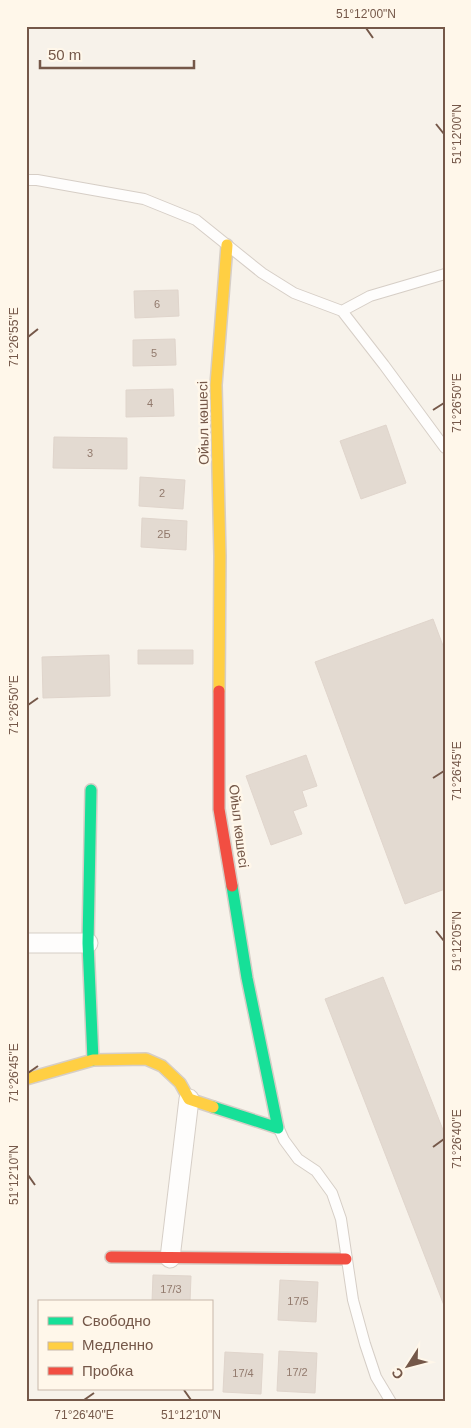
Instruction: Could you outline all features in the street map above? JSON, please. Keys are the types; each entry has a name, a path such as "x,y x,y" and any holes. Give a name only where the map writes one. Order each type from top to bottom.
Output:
{"street":[{"name":"Ойыл көшесі","path":"227,245 216,385 220,556 219,808 247,978 278,1128"},
{"path":"91,790 88,943 93,1060"},
{"path":"26,943 88,943"},
{"path":"26,1080 93,1060 146,1059 162,1066 180,1083 189,1099 170,1258"},
{"path":"189,1099 278,1128"},
{"path":"111,1257 346,1259"}],"lane":[{"path":"26,180 37,180 144,199 196,220 262,273 294,293 342,311 384,364 445,448"},
{"path":"342,311 370,296 445,274"},
{"path":"278,1128 298,1159 316,1171 332,1193 341,1219 353,1300 365,1344 376,1377 391,1402"}],"building":[{"path":"178,290 179,316 135,318 134,291"},
{"path":"175,339 176,365 133,366 133,340"},
{"path":"173,389 174,416 126,417 126,390"},
{"path":"386,425 406,483 361,499 340,441"},
{"path":"54,437 127,438 127,469 53,468"},
{"path":"140,477 185,480 183,509 139,506"},
{"path":"142,518 187,521 186,550 141,547"},
{"path":"433,619 445,651 445,889 405,904 315,662"},
{"path":"138,650 193,650 193,664 138,664"},
{"path":"109,655 110,696 43,698 42,657"},
{"path":"306,755 317,786 302,791 307,806 293,811 302,834 271,845 246,776"},
{"path":"383,977 445,1135 445,1308 325,999"},
{"path":"153,1275 191,1276 190,1300 152,1300"},
{"path":"280,1280 318,1282 316,1322 278,1320"},
{"path":"279,1351 317,1353 315,1393 277,1391"},
{"path":"225,1352 263,1354 261,1394 223,1392"}],"traffic: fast":[{"path":"91,790 88,943 93,1060"},
{"path":"213,1107 278,1128 247,978 232,886"}],"traffic: slow":[{"path":"219,691 220,556 216,385 227,245"},
{"path":"26,1079 93,1060 146,1059 162,1066 180,1083 189,1099 213,1107"}],"traffic: jam":[{"path":"219,691 219,809 232,886"},
{"path":"111,1257 346,1259"}]}
